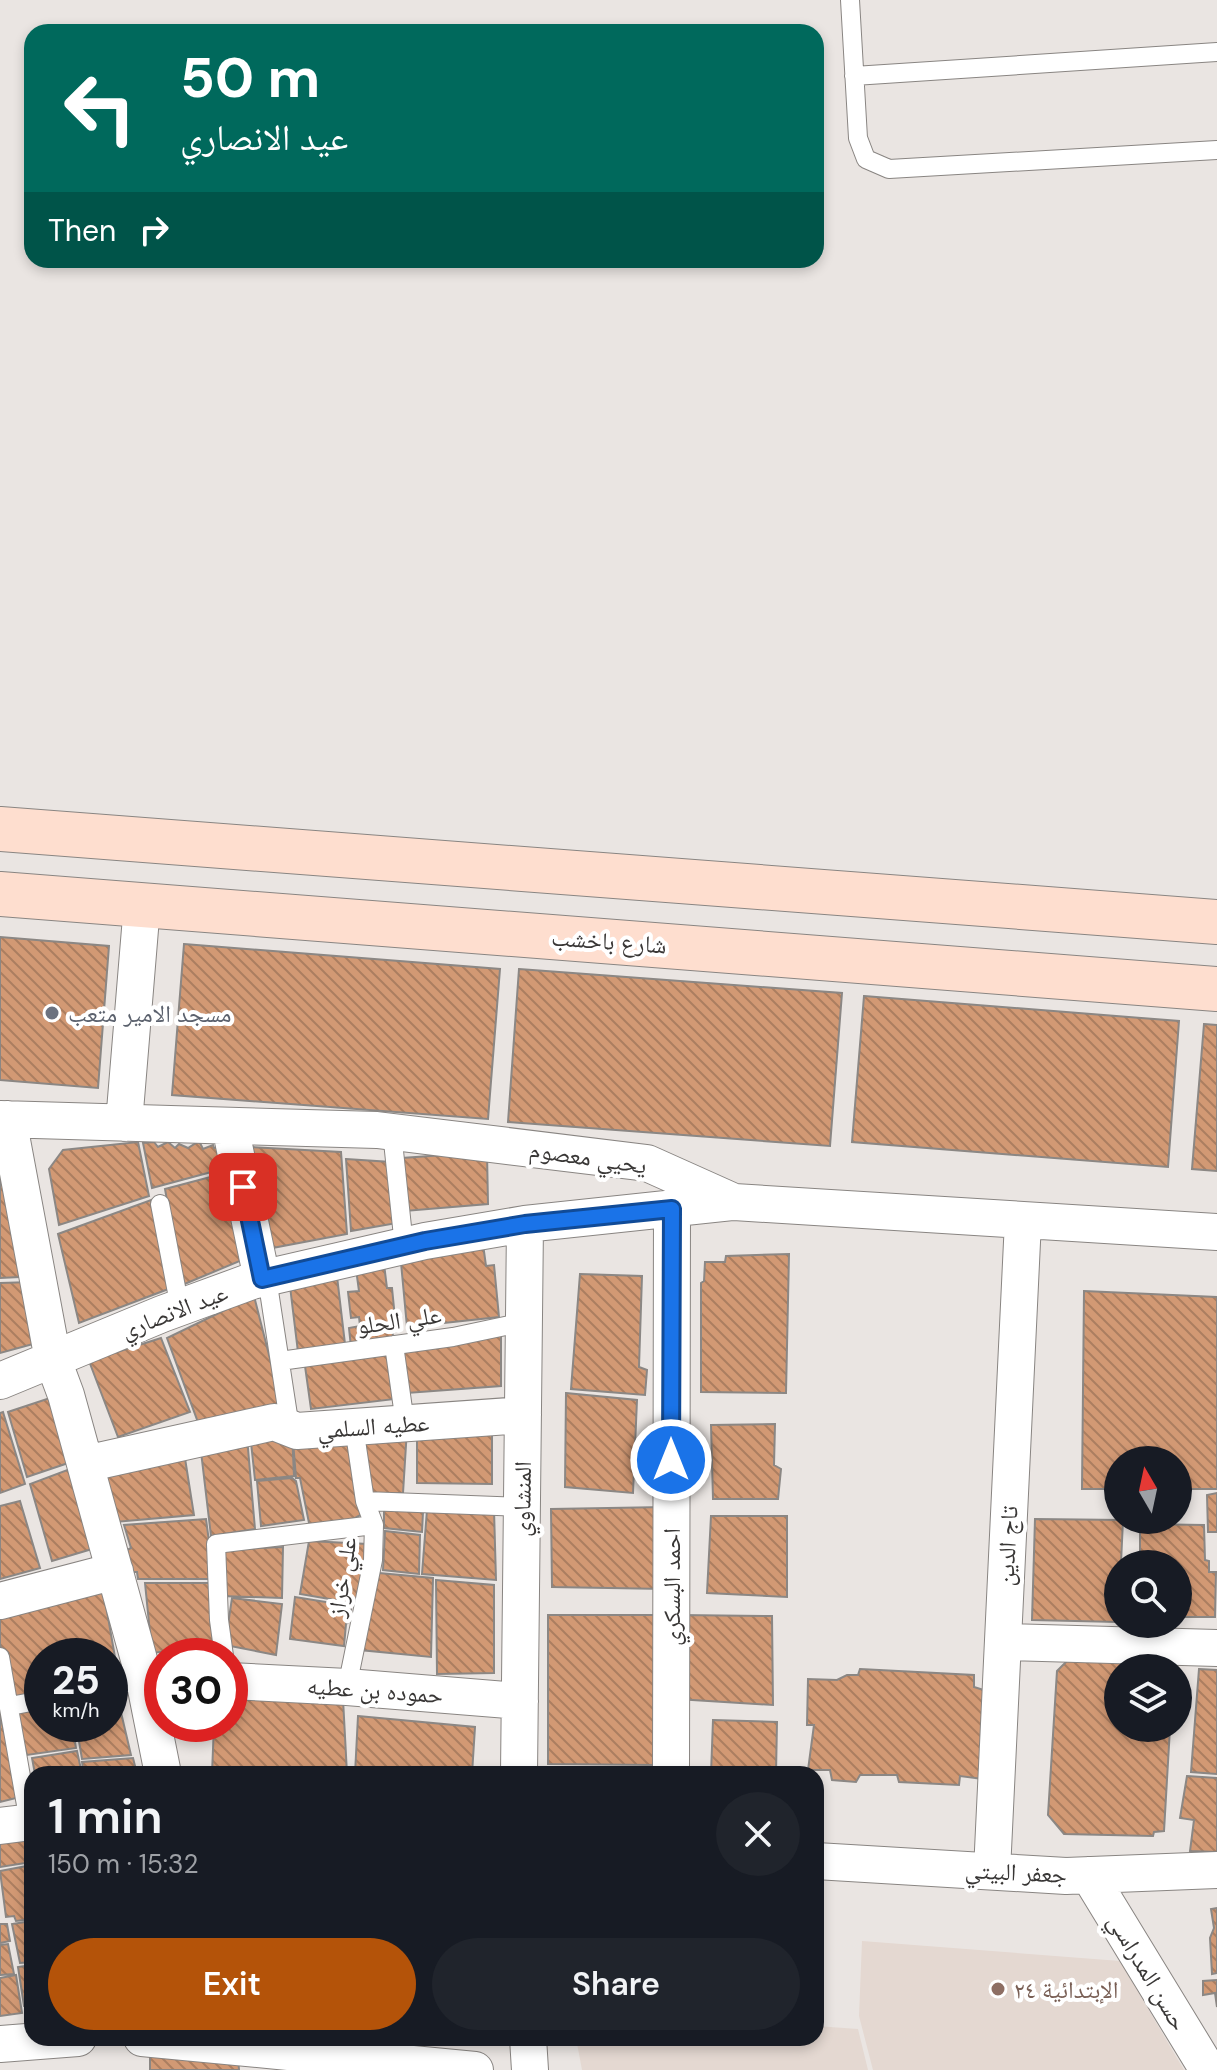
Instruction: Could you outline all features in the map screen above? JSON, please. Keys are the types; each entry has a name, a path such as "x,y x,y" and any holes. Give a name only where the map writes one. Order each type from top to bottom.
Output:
{"main road":[{"path":"0,829 1217,922"},
{"name":"شارع باخشب","path":"0,894 1217,989"}],"street":[{"path":"124,1123 142,905"},
{"path":"4,1119 53,1360 115,1571 161,1766"},
{"name":"يحيي معصوم","path":"4,1119 392,1132 647,1163 734,1202 1217,1232"},
{"path":"230,1126 265,1279"},
{"name":"عيد الانصاري","path":"0,1381 180,1308 265,1279 404,1246 525,1224 734,1202"},
{"name":"احمد البسكري","path":"671,1766 672,1209"},
{"name":"تاج الدين","path":"992,1871 1023,1221"},
{"name":"المنشاوي","path":"519,1766 525,1224"},
{"name":"عطيه السلمي","path":"85,1464 274,1422 297,1431 523,1415"},
{"path":"0,1601 115,1571"},
{"path":"1003,1642 1217,1648"},
{"name":"حموده بن عطيه","path":"248,1682 520,1701"},
{"name":"جعفر البيتي","path":"824,1861 1089,1875 1217,1870"},
{"name":"حسن المدراسي","path":"1089,1875 1208,2070"},
{"path":"0,2044 24,2042"},
{"path":"193,2046 250,2059 475,2070"},
{"path":"528,2046 530,2070"}],"lane":[{"path":"850,0 858,138 866,159 889,169 1217,150"},
{"path":"854,76 1217,52"},
{"path":"392,1132 404,1246"},
{"path":"160,1204 180,1308"},
{"path":"265,1279 290,1428"},
{"name":"علي الحلو","path":"280,1361 453,1337 524,1322"},
{"path":"394,1345 405,1423"},
{"name":"علي خراز","path":"347,1687 373,1560 374,1525 365,1501 354,1427"},
{"path":"365,1501 522,1507"},
{"path":"222,1638 216,1544 374,1525"},
{"path":"0,1657 10,1706 20,1823"},
{"path":"10,1706 24,1703"}],"shaded area":[{"name":"الإبتدائية ٢٤","path":"862,1941 1120,1961 1184,2070 873,2070 859,2016"},
{"path":"824,2027 858,2029 868,2070 582,2070 578,2046 824,2046"}],"building":[{"name":"مسجد الامير متعب","path":"0,937 109,946 98,1088 0,1080"},
{"path":"184,944 500,969 488,1119 172,1095"},
{"path":"519,969 842,993 830,1146 508,1122"},
{"path":"864,996 1179,1021 1168,1167 852,1142"},
{"path":"1204,1024 1217,1025 1217,1171 1192,1169"},
{"path":"199,1141 203,1149 213,1145 214,1148 226,1147 230,1167 152,1188 143,1143 154,1142 158,1147 168,1142 175,1148 179,1144 188,1148"},
{"path":"138,1142 149,1196 59,1225 49,1169 63,1150"},
{"path":"250,1147 341,1152 347,1234 267,1249"},
{"path":"487,1152 488,1204 405,1211 402,1158"},
{"path":"346,1159 391,1162 397,1223 351,1231"},
{"path":"5,1166 19,1277 0,1278 0,1167"},
{"path":"233,1171 247,1258 182,1285 165,1189"},
{"path":"151,1200 171,1288 79,1323 58,1234"},
{"path":"482,1237 486,1266 494,1265 499,1317 407,1327 400,1252"},
{"path":"789,1254 786,1393 701,1392 701,1283 704,1281 705,1262 725,1262 726,1256"},
{"path":"384,1264 387,1288 392,1288 395,1318 390,1322 394,1340 351,1347 349,1328 360,1326 359,1317 351,1318 348,1292 359,1291 356,1269"},
{"path":"336,1268 345,1344 298,1352 289,1278"},
{"path":"580,1274 642,1276 639,1367 647,1370 645,1395 571,1389"},
{"path":"32,1282 44,1341 0,1353 0,1283"},
{"path":"1084,1291 1217,1297 1217,1489 1192,1489 1192,1446 1104,1446 1104,1489 1082,1489"},
{"path":"254,1296 282,1406 199,1425 167,1338"},
{"path":"501,1335 501,1386 407,1393 401,1351"},
{"path":"161,1338 190,1412 118,1437 89,1361"},
{"path":"387,1353 395,1399 311,1409 305,1366"},
{"path":"566,1393 637,1400 633,1493 565,1487"},
{"path":"59,1395 77,1460 27,1477 8,1412"},
{"path":"3,1412 25,1484 0,1493 0,1413"},
{"path":"775,1424 774,1465 781,1469 778,1499 713,1499 711,1425"},
{"path":"417,1428 492,1428 492,1484 417,1483"},
{"path":"407,1429 403,1493 366,1495 357,1431"},
{"path":"292,1432 294,1476 255,1480 250,1433"},
{"path":"352,1435 366,1512 346,1523 310,1528 300,1478 296,1478 293,1441"},
{"path":"247,1437 255,1529 211,1536 200,1443"},
{"path":"184,1452 194,1515 115,1522 104,1473"},
{"path":"78,1466 102,1546 52,1561 30,1484"},
{"path":"292,1478 296,1481 304,1520 261,1526 257,1481"},
{"path":"1217,1493 1217,1532 1208,1532 1207,1495"},
{"path":"20,1501 40,1568 0,1579 0,1506"},
{"path":"665,1507 665,1589 552,1587 551,1509"},
{"path":"384,1509 423,1512 422,1532 384,1528"},
{"path":"427,1510 494,1510 496,1580 422,1574"},
{"path":"711,1516 787,1516 787,1597 707,1593"},
{"path":"206,1519 214,1579 138,1579 137,1572 131,1572 127,1550 131,1548 124,1525"},
{"path":"1035,1519 1104,1520 1104,1534 1122,1534 1122,1550 1104,1550 1104,1622 1032,1620"},
{"path":"1192,1525 1204,1525 1205,1560 1209,1561 1209,1572 1216,1572 1215,1617 1192,1617 1192,1550 1140,1550 1140,1534 1192,1534"},
{"path":"385,1531 420,1535 419,1574 383,1570"},
{"path":"309,1541 367,1544 359,1604 300,1594"},
{"path":"283,1547 282,1598 221,1596 219,1550"},
{"path":"379,1573 433,1578 431,1657 360,1650"},
{"path":"436,1580 494,1585 494,1673 437,1674"},
{"path":"102,1583 112,1638 24,1638 24,1700 14,1702 0,1644 0,1617"},
{"path":"145,1583 211,1583 216,1638 150,1638"},
{"path":"295,1597 351,1606 351,1621 346,1624 344,1646 290,1639"},
{"path":"232,1598 282,1604 276,1655 248,1650 248,1638 226,1638"},
{"path":"548,1615 656,1615 655,1765 548,1764"},
{"path":"679,1615 772,1616 773,1705 677,1699"},
{"path":"1075,1653 1104,1656 1104,1742 1169,1742 1164,1831 1154,1832 1153,1836 1064,1834 1048,1815 1057,1671"},
{"path":"860,1669 974,1675 974,1687 990,1692 983,1779 960,1776 959,1785 899,1782 897,1775 860,1775 856,1782 832,1780 830,1770 824,1770 824,1766 809,1766 814,1725 807,1725 808,1679 837,1680 847,1675 858,1675"},
{"path":"1199,1669 1217,1670 1217,1774 1191,1772"},
{"path":"248,1698 343,1699 347,1766 212,1766 213,1742 248,1742"},
{"path":"24,1708 24,1742 75,1742 76,1748 27,1755 15,1710"},
{"path":"0,1715 20,1797 0,1802"},
{"path":"358,1716 475,1727 473,1766 355,1766"},
{"path":"713,1720 777,1722 776,1766 711,1766"},
{"path":"79,1742 128,1742 131,1755 82,1759"},
{"path":"77,1751 80,1766 34,1766 32,1758"},
{"path":"133,1758 135,1766 83,1766 82,1762"},
{"path":"1187,1776 1217,1778 1217,1852 1190,1851 1194,1820 1180,1818"},
{"path":"24,1830 24,1863 0,1867 0,1834"},
{"path":"24,1866 24,1920 6,1917 0,1871"},
{"path":"1217,1908 1217,1973 1212,1974 1210,1938 1214,1928 1211,1909"},
{"path":"24,1922 24,1963 20,1963 12,1924"},
{"path":"0,1924 7,1924 10,1941 0,1943"},
{"path":"8,1944 14,1974 0,1975 0,1945"},
{"path":"24,1966 24,2006 18,1967"},
{"path":"16,1975 22,2013 0,2016 0,1978"},
{"path":"1217,1980 1217,2007 1215,1993 1203,1995 1203,1981"},
{"path":"150,2056 238,2056 239,2070 150,2070"}],"place":[{"name":"مسجد الامير متعب","path":"52,1013"},
{"name":"الإبتدائية ٢٤","path":"998,1989"}],"route":[{"path":"243,1187 262,1279 425,1241 525,1224 672,1209 671,1460"}]}
